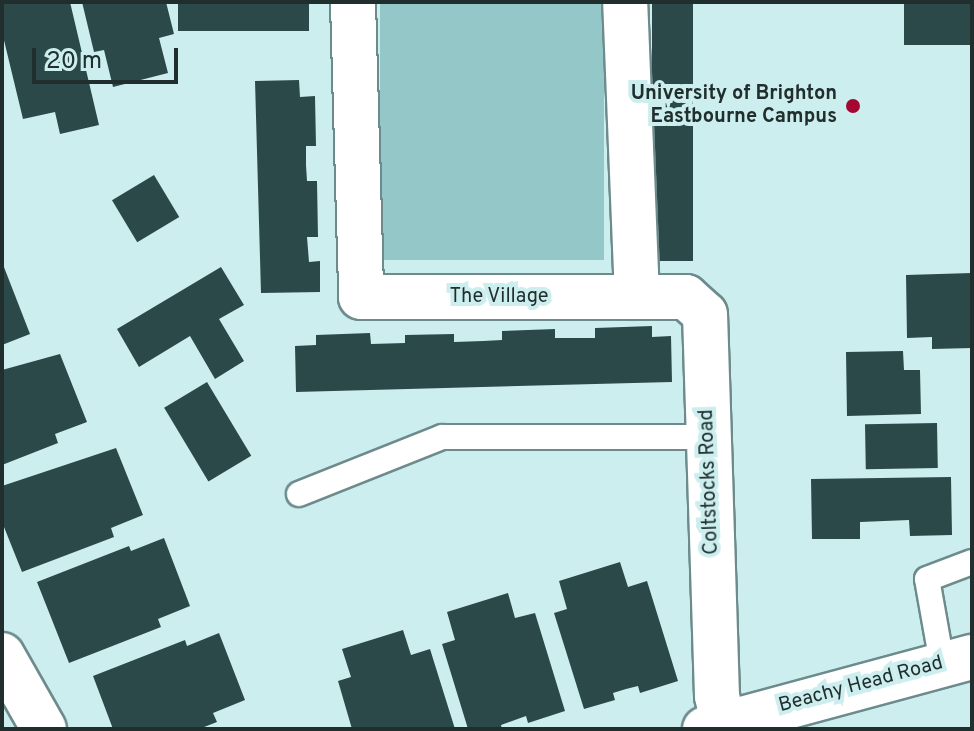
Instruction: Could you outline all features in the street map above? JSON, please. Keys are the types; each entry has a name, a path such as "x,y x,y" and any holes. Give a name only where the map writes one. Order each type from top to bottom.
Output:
{"street":[{"name":"The Village","path":"353,2 361,297 637,297"},
{"path":"625,2 637,297"},
{"name":"Coltstocks Road","path":"637,297 686,297 705,314 717,696 714,726"},
{"path":"2,655 44,729"},
{"name":"Beachy Head Road","path":"714,726 957,660"}],"lane":[{"path":"299,494 442,437 709,437"},
{"path":"957,660 927,579 972,562"}],"shaded area":[{"path":"380,2 604,2 604,260 380,260"}],"building":[{"path":"2,2 70,2 99,125 60,134 55,112 23,119 2,32"},
{"path":"82,2 166,2 174,34 159,38 168,73 113,87 104,50 94,52"},
{"path":"178,2 309,2 309,31 178,31"},
{"path":"652,2 693,2 693,261 652,261"},
{"path":"904,2 972,2 972,45 904,45"},
{"path":"299,80 300,97 315,96 316,146 306,146 306,165 307,181 317,181 318,237 307,237 309,262 320,261 320,292 261,293 255,81"},
{"path":"154,175 179,217 137,242 112,200"},
{"path":"2,262 30,334 2,345"},
{"path":"221,267 244,305 219,319 244,361 215,379 190,336 139,367 117,329"},
{"path":"972,273 972,348 932,349 932,337 907,338 906,275"},
{"path":"652,326 652,337 671,336 672,382 296,392 295,346 316,345 316,335 370,333 371,344 405,343 405,335 454,334 454,342 502,340 502,331 555,329 555,338 595,338 595,328"},
{"path":"903,351 904,370 920,370 921,414 847,416 846,352"},
{"path":"60,354 87,422 55,434 58,443 2,465 2,370"},
{"path":"207,382 251,456 208,481 164,408"},
{"path":"937,423 938,468 866,469 865,424"},
{"path":"116,448 143,515 111,528 114,537 22,572 2,522 2,486"},
{"path":"951,477 952,535 910,536 909,520 860,522 860,539 812,539 811,479"},
{"path":"164,538 190,606 158,619 161,627 69,663 37,582 129,546 131,551"},
{"path":"620,562 628,587 647,581 678,681 640,693 638,686 626,689 613,693 615,700 584,709 554,613 567,609 559,581"},
{"path":"508,593 515,618 535,613 565,711 528,723 526,716 501,725 502,729 468,729 442,644 455,640 447,612"},
{"path":"403,630 411,655 430,649 455,729 352,729 338,681 351,677 342,649"},
{"path":"219,633 245,700 213,713 217,722 199,729 113,729 93,676 185,640 187,646"}],"place":[{"name":"University of Brighton Eastbourne Campus","path":"853,106"}]}
